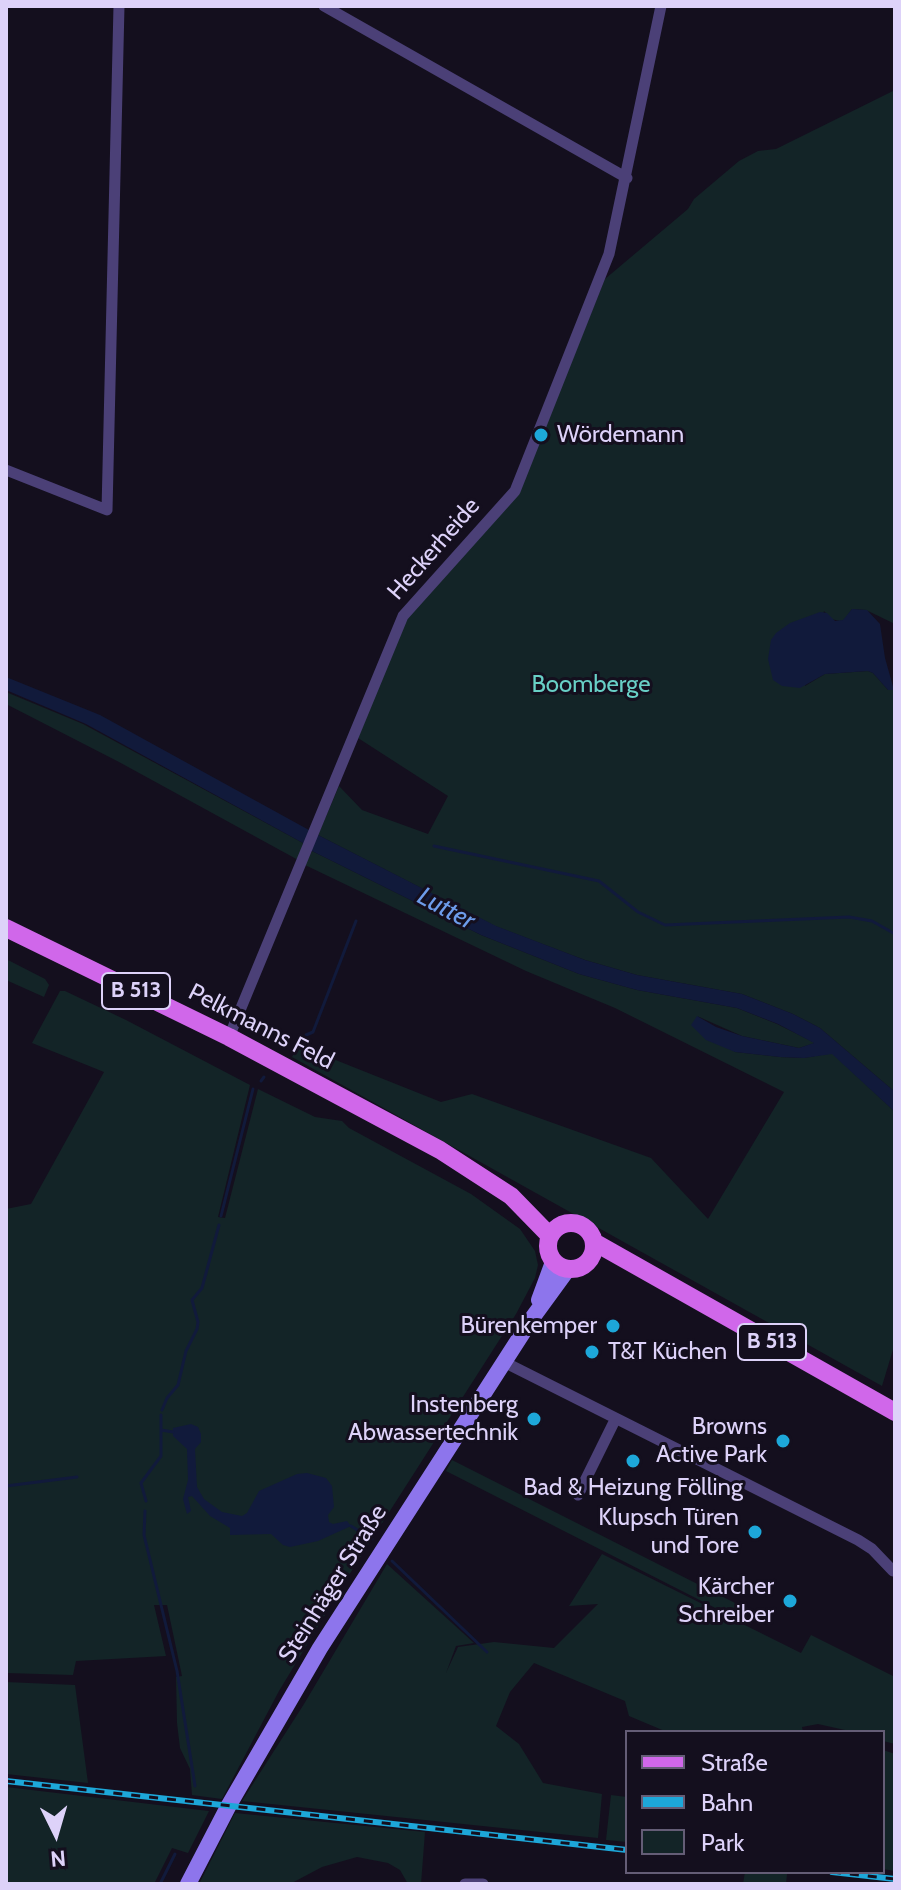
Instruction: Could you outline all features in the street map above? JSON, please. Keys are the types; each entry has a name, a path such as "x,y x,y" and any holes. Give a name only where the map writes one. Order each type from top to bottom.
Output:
{"main road":[{"name":"Pelkmanns Feld","path":"6,928 229,1037 448,1154 556,1230"},
{"path":"572,1223 582,1226 594,1242 588,1262 579,1268 561,1265 549,1254 556,1230 572,1223"},
{"name":"B 513","path":"594,1242 895,1412"},
{"name":"B 513","path":"588,1262 649,1273"},
{"name":"Steinhäger Straße","path":"188,1884 229,1805 313,1660 401,1518 533,1317 561,1265"}],"street":[{"path":"6,470 107,510 119,6"},
{"path":"324,6 627,178"},
{"name":"Heckerheide","path":"229,1037 403,616 515,491 609,254 661,6"},
{"path":"504,1362 858,1540 872,1549 893,1571"},
{"path":"578,1495 615,1420"},
{"path":"465,1884 483,1884"}],"green space":[{"name":"Boomberge","path":"895,90 895,624 866,610 852,609 840,621 831,619 824,611 805,686 825,674 868,671 888,690 895,690 895,1092 820,1028 793,1014 742,994 637,975 585,960 495,926 318,835 339,786 362,810 428,834 448,796 358,738 406,618 517,495 605,279 739,161 758,151 776,149"},
{"path":"6,692 83,724 303,843 300,861 6,704"},
{"path":"312,851 481,935 579,974 637,990 737,1008 777,1024 815,1043 799,1048 742,1036 697,1016 735,1052 804,1058 832,1053 895,1112 895,1343 882,1386 292,1057 298,1045 441,1102 472,1094 651,1158 708,1219 784,1092 615,1008 526,971 305,865"},
{"path":"6,959 45,979 49,985 44,997 6,980"},
{"path":"60,991 126,1020 250,1085 218,1217 225,1218 258,1089 315,1117 342,1121 349,1128 471,1194 520,1229 535,1251 538,1265 535,1278 516,1314 354,1567 279,1691 222,1799 192,1795 190,1769 180,1748 176,1677 182,1676 167,1605 154,1605 166,1656 76,1661 73,1675 6,1673 6,1209 31,1204 104,1072 32,1043"},
{"path":"452,1460 739,1605 735,1618 446,1471"},
{"path":"602,1554 801,1653 811,1635 895,1677 895,1744 885,1742 885,1730 845,1730 818,1724 802,1727 803,1730 662,1730 629,1716 625,1701 534,1663 510,1692 496,1726 519,1744 543,1783 602,1794 598,1838 242,1801 387,1564 474,1643 456,1646 446,1673 458,1647 494,1642 554,1648 598,1604 569,1606"},
{"path":"6,1682 75,1685 88,1783 6,1774"},
{"path":"885,1751 895,1754 895,1871 885,1869"},
{"path":"6,1787 209,1811 188,1853 172,1848 154,1884 6,1884"},
{"path":"611,1795 625,1797 625,1842 606,1840"},
{"path":"235,1813 425,1832 421,1884 408,1884 400,1870 388,1863 357,1857 322,1867 290,1884 199,1884"},
{"path":"745,1874 787,1874 786,1884 743,1884"}],"water":[{"path":"852,609 867,610 880,624 894,690 888,690 868,671 825,674 800,688 782,686 773,680 768,659 771,640 776,633 790,623 820,612 827,613 835,621 843,620"},
{"name":"Lutter","path":"6,677 100,715 318,835 496,926 585,960 637,975 742,994 793,1014 820,1028 895,1092 895,1112 832,1054 804,1058 735,1052 706,1040 691,1025 697,1016 742,1036 799,1048 814,1043 778,1024 737,1008 637,990 579,974 481,935 312,851 303,843 86,724 6,690"},
{"path":"191,1424 198,1427 201,1434 201,1442 195,1449 197,1487 204,1499 222,1512 242,1516 247,1513 259,1491 297,1474 307,1473 326,1478 332,1486 334,1507 328,1515 329,1522 347,1521 351,1526 318,1541 290,1547 271,1534 230,1535 230,1528 210,1516 192,1496 188,1497 191,1511 187,1514 183,1499 188,1480 187,1449 173,1436 173,1428"}],"waterway":[{"path":"434,846 599,881 638,912 665,925 849,917 872,921 895,934"},
{"path":"306,1035 313,1032 356,921"},
{"path":"261,1081 264,1077"},
{"path":"221,1216 253,1089"},
{"path":"162,1410 178,1385 186,1351 197,1329 192,1300 202,1288 219,1225"},
{"path":"146,1501 141,1483 161,1456 161,1415"},
{"path":"161,1430 173,1432"},
{"path":"6,1486 77,1477"},
{"path":"145,1511 144,1535 177,1671 195,1786"},
{"path":"351,1526 372,1539"},
{"path":"392,1561 487,1652"},
{"path":"160,1884 175,1854"}],"railway":[{"path":"6,1781 625,1850"},
{"path":"850,1874 895,1879"}],"place":[{"name":"Wördemann","path":"541,435"},
{"name":"Bürenkemper","path":"613,1326"},
{"name":"T&T Küchen","path":"592,1352"},
{"name":"Instenberg Abwassertechnik","path":"534,1419"},
{"name":"Browns Active Park","path":"783,1441"},
{"name":"Bad & Heizung Fölling","path":"633,1461"},
{"name":"Klupsch Türen und Tore","path":"755,1532"},
{"name":"Kärcher Schreiber","path":"790,1601"}]}
